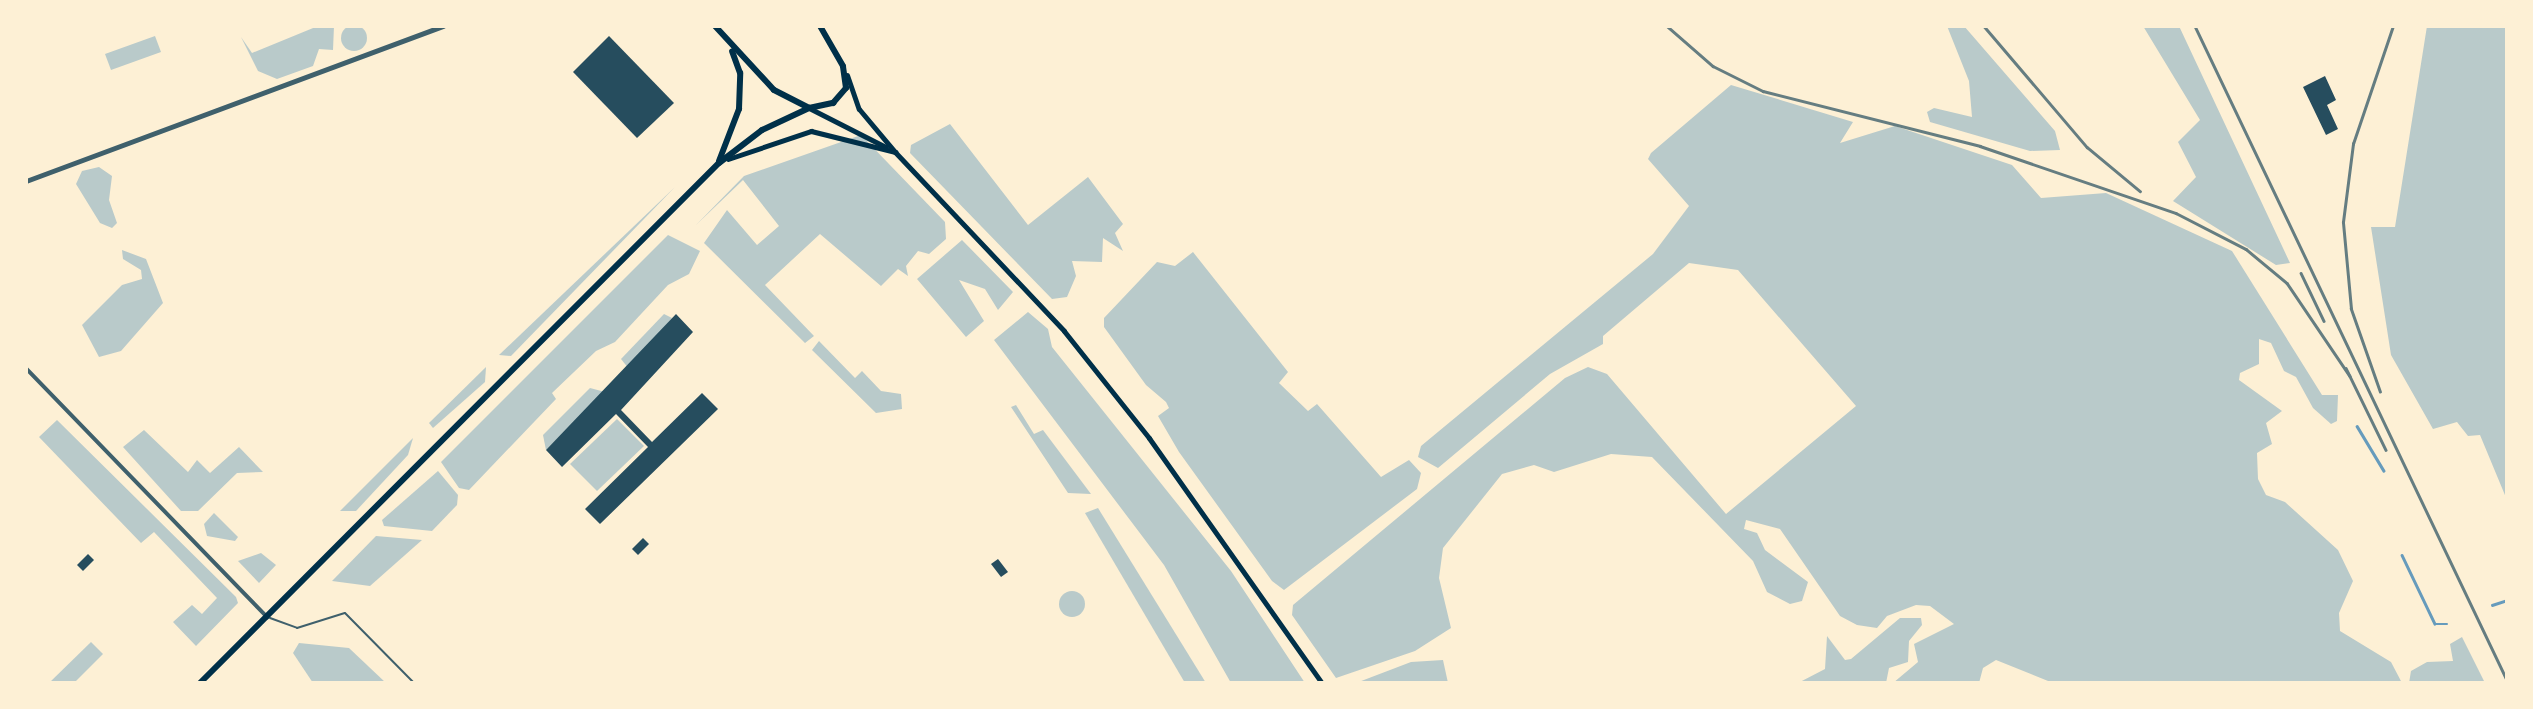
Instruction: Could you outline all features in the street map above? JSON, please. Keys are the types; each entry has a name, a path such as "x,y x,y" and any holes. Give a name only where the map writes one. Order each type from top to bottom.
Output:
{"main road":[{"path":"715,26 728,44 774,90 895,152"},
{"path":"820,26 847,75 859,109 895,152 1081,353 1200,503 1322,683"},
{"path":"719,163 739,109 740,73 728,44"},
{"path":"200,683 719,163 762,130 842,96 847,75"},
{"path":"719,163 811,131 895,152"}],"street":[{"path":"26,181 443,26"},
{"path":"26,368 267,617"}],"lane":[{"path":"267,617 297,628 345,613 414,683"}],"shaded area":[{"path":"354,25 364,28 367,38 364,48 354,51 344,48 341,38 344,28"},
{"path":"318,26 334,26 333,50 319,49 313,66 277,79 258,71 241,37 252,53"},
{"path":"1947,26 1964,26 2055,131 2060,150 2030,151 1930,122 1927,112 1934,108 1972,117 1969,81"},
{"path":"2143,26 2179,26 2290,263 2276,265 2173,201 2196,177 2178,142 2200,120"},
{"path":"2427,26 2507,26 2507,500 2480,435 2468,436 2457,422 2433,429 2391,355 2371,227 2395,227"},
{"path":"155,36 161,52 111,70 105,54"},
{"path":"1731,85 1853,122 1840,143 1895,126 2012,165 2041,198 2106,193 2232,251 2322,395 2338,395 2337,421 2331,424 2313,408 2296,377 2284,371 2271,343 2259,339 2259,364 2240,373 2239,380 2282,411 2266,423 2272,444 2257,453 2258,479 2266,495 2285,502 2338,550 2353,581 2339,613 2340,631 2391,662 2402,683 2053,683 1996,660 1983,668 1979,683 1893,683 1918,662 1914,644 1954,624 1930,606 1916,605 1887,616 1877,628 1857,625 1840,616 1780,529 1746,520 1744,529 1757,533 1765,550 1808,582 1802,601 1790,604 1767,592 1753,561 1652,457 1611,454 1554,472 1534,465 1502,474 1443,548 1439,578 1451,628 1415,651 1336,678 1292,615 1293,605 1565,378 1588,367 1607,374 1726,514 1856,406 1738,270 1689,263 1603,336 1603,344 1550,374 1438,468 1418,457 1421,446 1653,254 1689,206 1648,159 1651,153"},
{"path":"950,124 1028,225 1088,177 1123,224 1115,233 1123,251 1103,238 1102,262 1072,261 1076,276 1067,297 1052,299 910,153 911,145"},
{"path":"861,135 945,222 946,239 929,254 918,251 906,266 908,276 898,269 881,286 820,234 765,285 814,336 805,343 704,243 727,210 757,245 779,226 743,180 696,225 744,176"},
{"path":"99,167 112,176 109,200 117,223 112,228 100,223 76,184 82,171"},
{"path":"675,187 511,356 499,355"},
{"path":"668,235 700,251 689,274 668,285 615,342 596,351 552,393 556,399 469,490 459,488 441,462"},
{"path":"962,240 1013,292 998,310 985,289 959,280 984,321 966,337 917,279"},
{"path":"122,250 146,259 163,303 121,351 99,357 82,325 122,285 142,279 141,270 123,259"},
{"path":"1193,252 1288,372 1279,383 1308,411 1317,404 1381,477 1409,460 1421,473 1417,489 1284,590 1272,581 1179,452 1158,416 1169,408 1166,402 1146,385 1104,327 1104,318 1157,262 1175,266"},
{"path":"1028,312 1048,329 1052,347 1231,571 1305,683 1231,683 1164,565 994,340"},
{"path":"664,314 672,318 629,369 621,359"},
{"path":"819,341 855,378 862,371 881,391 901,394 902,409 876,413 812,350"},
{"path":"486,367 485,382 433,428 429,423"},
{"path":"590,388 605,392 546,450 543,435"},
{"path":"1016,405 1034,434 1043,430 1091,494 1068,493 1011,407"},
{"path":"617,419 644,446 597,491 570,464"},
{"path":"57,420 236,597 238,603 196,646 173,622 192,605 202,614 217,598 154,532 141,543 39,437"},
{"path":"144,430 188,472 197,460 210,473 239,447 263,472 237,473 198,511 181,511 123,447"},
{"path":"413,438 408,455 356,511 340,511"},
{"path":"438,471 458,495 457,505 432,531 384,526 382,520"},
{"path":"1098,508 1206,683 1185,683 1085,513"},
{"path":"214,513 238,537 235,541 207,536 204,524"},
{"path":"376,536 422,540 370,586 332,581"},
{"path":"261,553 276,565 259,583 238,561"},
{"path":"1072,591 1081,595 1085,604 1081,613 1072,617 1063,613 1059,604 1063,595"},
{"path":"1900,618 1921,618 1922,625 1909,641 1908,662 1889,668 1886,683 1798,683 1825,669 1827,636 1845,660 1851,659"},
{"path":"2462,637 2485,683 2409,683 2411,671 2427,662 2453,661 2450,644"},
{"path":"91,642 103,654 74,683 49,683"},
{"path":"299,643 349,648 386,683 313,683 293,653"},
{"path":"1443,660 1448,683 1356,683 1411,662"}],"building":[{"path":"609,36 674,103 637,138 573,72"},
{"path":"2325,76 2336,100 2327,105 2338,129 2326,135 2303,87"},
{"path":"676,314 693,332 621,410 652,442 702,393 718,409 600,524 585,509 648,447 616,414 562,467 546,450"},
{"path":"643,538 649,544 638,555 632,549"},
{"path":"88,554 94,560 83,571 77,565"},
{"path":"998,559 1008,572 1001,577 991,564"}],"waterway":[{"path":"2357,426 2384,471"},
{"path":"2402,555 2435,624 2447,624"},
{"path":"2492,605 2507,600"}],"railway":[{"path":"1667,26 1713,66 1763,91 1980,146 2176,213 2246,249 2287,283 2350,376"},
{"path":"1984,26 2087,147 2140,191"},
{"path":"2195,26 2507,680"},
{"path":"2380,392 2351,309 2343,222 2353,144 2393,26"},
{"path":"2301,273 2324,321"},
{"path":"2346,368 2386,450"}]}
